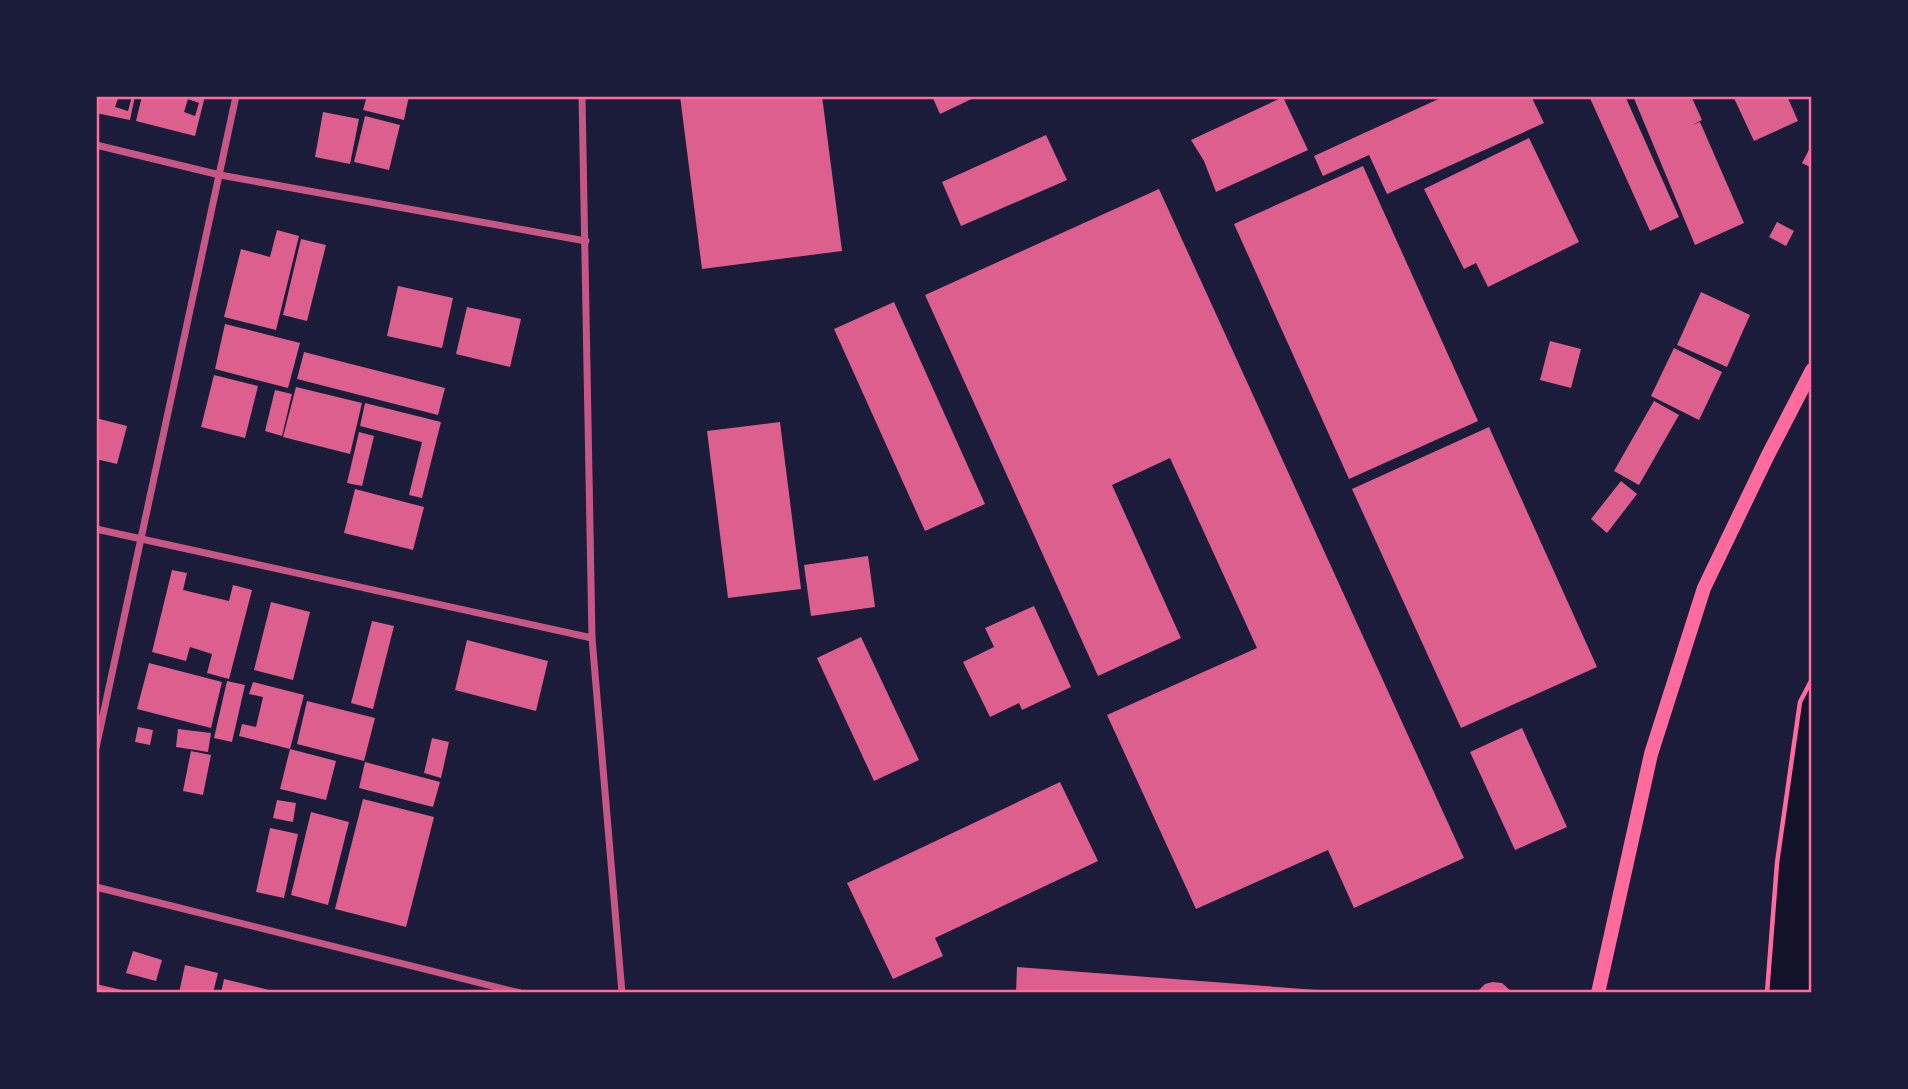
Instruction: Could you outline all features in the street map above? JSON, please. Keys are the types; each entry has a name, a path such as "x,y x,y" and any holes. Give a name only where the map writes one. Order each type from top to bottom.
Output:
{"main road":[{"path":"1598,993 1651,754 1704,588 1812,370"}],"street":[{"path":"96,748 236,96"},
{"path":"582,96 592,638 622,993"},
{"path":"96,145 220,175 586,241"},
{"path":"96,529 592,638"},
{"path":"96,887 520,993"}],"path":[{"path":"1767,993 1777,863 1800,702 1812,679"}],"shaded area":[{"path":"1812,679 1812,993 1767,993 1777,863 1800,702"}],"building":[{"path":"96,96 119,96 115,107 128,111 132,96 135,96 130,120 96,113"},
{"path":"142,96 205,96 195,136 136,121","holes":["188,99 199,103 195,116 184,112"]},
{"path":"367,96 409,96 404,120 363,110"},
{"path":"680,96 822,96 842,251 702,269"},
{"path":"932,96 978,96 940,114"},
{"path":"1445,96 1531,96 1544,123 1387,194 1369,155 1323,176 1314,156"},
{"path":"1589,96 1625,96 1679,217 1650,231"},
{"path":"1633,96 1691,96 1702,120 1692,125 1700,122 1744,223 1695,245"},
{"path":"1733,96 1787,96 1798,121 1754,141"},
{"path":"1283,97 1308,150 1216,192 1204,161 1191,140"},
{"path":"323,112 359,119 350,164 315,157"},
{"path":"365,116 400,125 389,170 354,162"},
{"path":"1046,135 1067,180 961,226 942,182"},
{"path":"1529,138 1579,242 1488,287 1476,263 1464,269 1424,189"},
{"path":"1812,144 1812,168 1802,163"},
{"path":"1363,166 1478,421 1349,479 1234,224"},
{"path":"1159,189 1464,858 1354,908 1328,850 1196,909 1107,715 1257,648 1170,458 1112,485 1181,638 1098,676 925,295"},
{"path":"1777,222 1794,231 1786,246 1769,237"},
{"path":"277,230 299,236 276,330 224,317 241,249 270,257"},
{"path":"301,239 326,245 307,321 283,315"},
{"path":"398,286 453,298 442,348 387,336"},
{"path":"1701,292 1750,315 1727,367 1677,345"},
{"path":"894,302 985,504 925,531 834,329"},
{"path":"467,307 521,319 510,367 456,354"},
{"path":"225,324 300,343 288,388 215,369"},
{"path":"1550,341 1581,349 1571,388 1540,380"},
{"path":"1674,348 1722,372 1699,420 1651,396"},
{"path":"304,352 445,388 438,415 297,379"},
{"path":"214,375 258,386 245,438 201,427"},
{"path":"296,387 362,403 350,454 283,437"},
{"path":"275,390 292,394 282,436 265,431"},
{"path":"1654,401 1679,415 1639,485 1614,471"},
{"path":"365,403 441,422 422,498 409,495 422,442 360,426"},
{"path":"96,418 127,426 117,464 96,459"},
{"path":"780,422 801,589 728,598 707,431"},
{"path":"1489,427 1597,667 1461,728 1352,489"},
{"path":"359,432 374,436 362,486 347,483"},
{"path":"1621,481 1637,494 1607,533 1591,519"},
{"path":"355,489 424,507 413,550 344,533"},
{"path":"868,556 875,607 811,616 804,565"},
{"path":"172,570 187,573 183,590 229,601 233,585 252,590 229,679 207,673 212,654 190,647 186,661 152,652"},
{"path":"271,602 310,612 293,680 254,670"},
{"path":"1034,606 1071,687 1022,710 1019,703 990,717 963,662 994,647 985,628"},
{"path":"372,621 394,626 373,709 351,703"},
{"path":"861,637 919,760 874,781 817,658"},
{"path":"467,640 548,661 536,711 455,690"},
{"path":"149,663 222,682 211,728 137,709"},
{"path":"227,681 245,685 232,742 214,738"},
{"path":"253,682 304,695 290,749 239,736 242,724 256,727 263,697 249,694"},
{"path":"307,701 375,718 364,761 297,744"},
{"path":"138,727 153,730 150,745 135,742"},
{"path":"1522,728 1567,827 1515,850 1470,752"},
{"path":"178,729 211,733 208,752 176,747"},
{"path":"432,738 449,742 441,778 424,773"},
{"path":"290,749 336,761 326,800 280,789"},
{"path":"191,751 211,755 203,795 183,791"},
{"path":"365,762 440,782 433,807 359,788"},
{"path":"1060,782 1098,861 935,938 943,956 893,979 847,883"},
{"path":"363,799 434,817 406,927 335,909"},
{"path":"277,800 296,803 293,822 273,818"},
{"path":"311,812 349,822 328,905 291,895"},
{"path":"270,828 298,834 284,898 256,892"},
{"path":"133,951 162,960 156,981 126,973"},
{"path":"185,965 218,973 213,993 179,993"},
{"path":"1017,967 1330,991 1330,993 1016,993"},
{"path":"224,979 269,990 268,993 221,993"},
{"path":"1502,983 1513,993 1476,993 1485,984"},
{"path":"96,984 131,992 131,993 96,993"}]}
